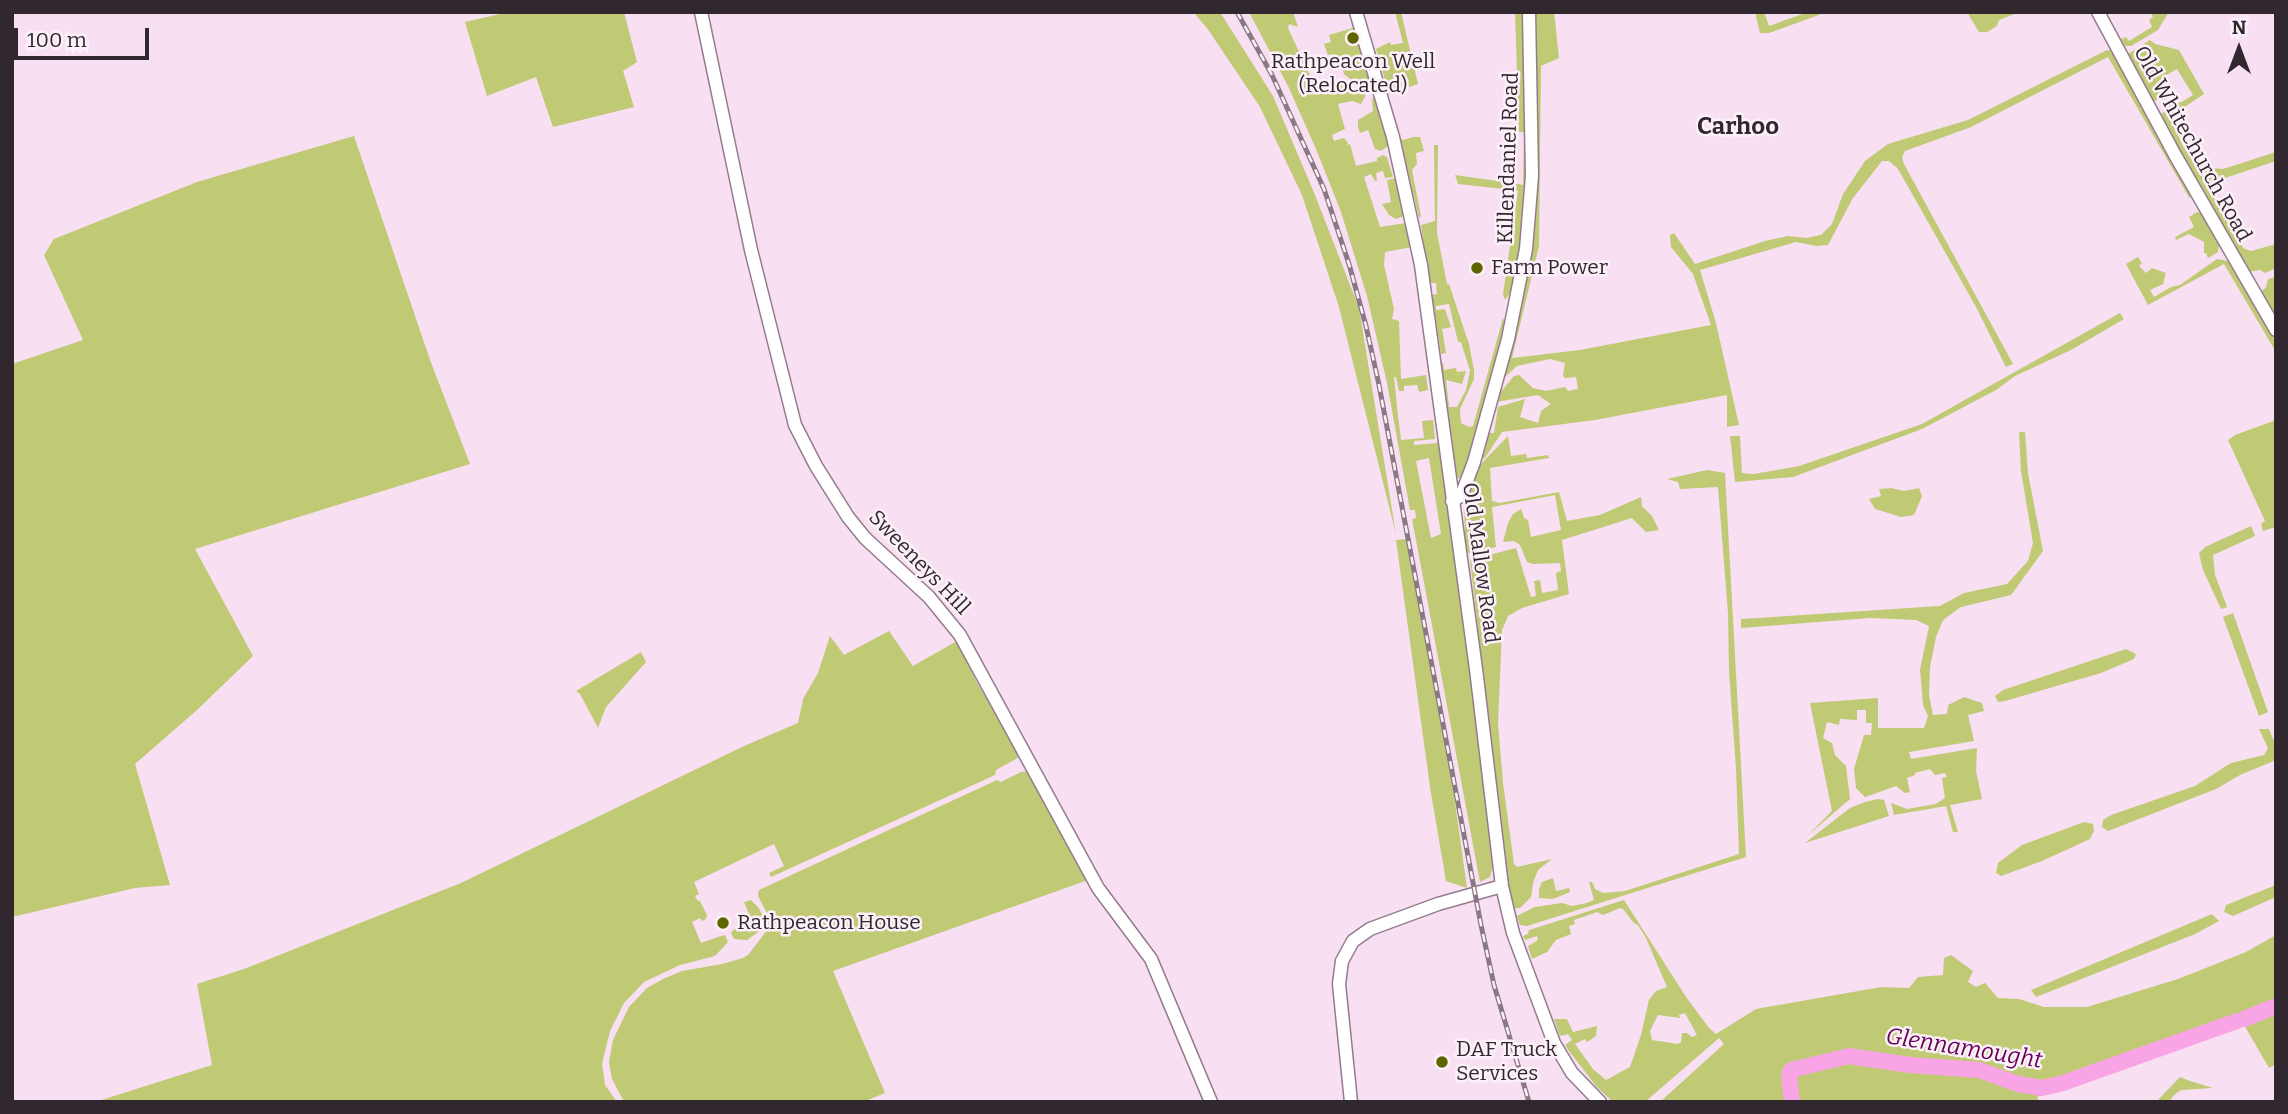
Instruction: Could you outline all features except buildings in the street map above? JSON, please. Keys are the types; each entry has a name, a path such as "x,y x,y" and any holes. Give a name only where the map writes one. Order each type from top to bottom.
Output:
{"street":[{"name":"Sweeneys Hill","path":"701,12 751,250 795,425 816,466 853,523 872,545 929,597 960,635 1098,888 1151,959 1210,1102"},
{"name":"Old Mallow Road","path":"1356,12 1381,91 1413,224 1425,292 1476,669 1502,886 1517,943 1553,1043 1572,1073 1600,1102"},
{"name":"Killendaniel Road","path":"1452,501 1461,496 1474,462 1507,339 1525,249 1532,176 1529,12"},
{"name":"Old Whitechurch Road","path":"2098,12 2175,155 2276,330"},
{"path":"1351,1102 1339,984 1342,961 1353,941 1370,929 1438,904 1502,886"}],"green space":[{"path":"509,12 624,12 637,62 623,71 634,107 553,127 536,77 487,96 465,22"},
{"path":"1193,12 1220,12 1273,96 1359,308 1396,534 1339,307 1302,195 1260,107 1207,28"},
{"path":"1249,12 1293,12 1298,27 1289,24 1288,28 1318,93 1345,84 1366,95 1361,104 1352,101 1338,104 1345,129 1332,135 1334,141 1344,138 1348,143 1346,145 1350,144 1356,166 1377,161 1377,158 1383,155 1387,157 1393,177 1385,178 1383,171 1376,173 1377,181 1371,174 1364,177 1380,227 1406,223 1412,247 1385,252 1384,265 1394,309 1392,319 1399,321 1401,379 1426,375 1428,390 1419,392 1417,385 1404,386 1404,391 1399,391 1394,377 1397,407 1401,440 1424,438 1422,421 1433,420 1435,439 1414,441 1414,445 1438,443 1473,679 1492,842 1490,877 1480,882 1412,519 1416,518 1415,510 1410,510 1387,383 1367,296 1341,212 1288,86","holes":["1429,458 1441,534 1431,538 1416,461"]},
{"path":"1395,12 1401,12 1418,84 1389,94 1376,49 1390,42 1391,45 1403,43"},
{"path":"1515,12 1525,12 1526,216 1514,288 1505,300 1503,294 1518,191 1508,189 1508,182 1523,185 1524,132 1519,132"},
{"path":"1533,12 1554,12 1559,58 1541,66 1539,246 1512,358 1580,350 1711,325 1693,274 1671,247 1670,235 1674,233 1695,264 1765,241 1788,236 1806,238 1821,235 1832,224 1843,194 1865,161 1888,144 1968,120 2107,50 2114,51 2190,193 2190,199 2108,57 1971,127 1905,151 1902,157 2013,364 2006,367 1975,305 1898,169 1889,161 1882,161 1853,198 1828,245 1796,242 1700,270 1716,323 1739,425 1727,427 1727,395 1595,420 1502,432 1485,458 1480,460 1487,432 1490,430 1489,433 1494,433 1498,407 1525,399 1520,417 1538,423 1541,411 1551,404 1538,395 1496,402 1514,376 1519,375 1533,388 1546,391 1565,387 1568,391 1578,389 1576,377 1563,376 1565,363 1550,359 1517,366 1499,387 1537,163"},
{"path":"1755,12 1764,12 1769,26 1808,12 1827,12 1769,33 1760,33"},
{"path":"1967,12 2020,12 1999,20 1997,26 1987,32 1979,32"},
{"path":"2150,12 2169,12 2158,30 2131,46 2125,46 2121,39 2126,37 2129,41 2152,27 2149,20 2153,17"},
{"path":"1356,27 1374,85 1371,90 1344,74 1341,63 1336,64 1332,54 1328,55 1324,44 1331,42 1329,35"},
{"path":"2150,40 2155,44 2179,50 2204,94 2174,114 2172,122 2184,148 2195,161 2210,168 2223,169 2276,152 2276,161 2213,182 2212,193 2243,248 2251,251 2276,244 2276,268 2265,273 2260,270 2248,272 2159,116 2166,110 2167,105 2182,102 2193,95 2177,69 2161,78 2171,96 2153,102 2128,60 2128,54"},
{"path":"1375,97 1389,145 1381,151 1375,149 1368,130 1360,133 1358,127 1358,120 1373,111 1372,99"},
{"path":"354,136 430,360 470,464 195,549 253,656 135,764 170,885 135,888 12,917 12,364 83,340 44,255 54,239 197,182"},
{"path":"1420,137 1424,151 1416,153 1417,164 1412,170 1421,216 1419,218 1400,138 1403,140"},
{"path":"1434,145 1438,145 1437,233 1447,284 1469,344 1474,370 1474,379 1460,409 1461,423 1469,427 1473,426 1503,318 1506,324 1472,453 1461,479 1457,477 1441,363 1444,370 1456,368 1457,372 1466,371 1462,384 1446,380 1449,407 1457,407 1466,390 1470,371 1461,342 1458,342 1449,304 1436,306 1436,310 1445,309 1451,327 1442,329 1446,353 1441,354 1432,295 1437,294 1436,283 1429,283 1421,225 1435,221"},
{"path":"1455,175 1505,182 1504,189 1458,184"},
{"path":"1396,178 1404,216 1396,219 1389,215 1382,204 1391,202 1387,180"},
{"path":"2197,212 2202,213 2219,245 2218,252 2208,258 2204,253 2204,242 2189,234 2176,240 2175,237 2194,227 2189,217"},
{"path":"2138,257 2142,263 2139,266 2146,273 2152,268 2166,273 2163,284 2150,290 2154,297 2180,285 2217,259 2228,261 2276,342 2276,352 2224,264 2148,305 2126,264"},
{"path":"2276,277 2276,322 2259,294 2266,287 2268,279"},
{"path":"2120,313 2124,319 1922,429 1793,477 1735,482 1730,436 1740,436 1742,473 1754,474 1799,466 1922,424"},
{"path":"2276,420 2276,527 2263,531 2261,524 2265,521 2228,440"},
{"path":"2019,432 2025,432 2028,473 2043,551 2011,595 1961,607 1943,620 1936,637 1930,667 1929,695 1933,715 1947,714 1948,705 1964,697 1982,703 1984,711 1968,715 1974,741 1909,752 1911,759 1977,748 1976,771 1982,799 1950,805 1958,832 1953,832 1946,806 1894,815 1891,803 1907,809 1936,804 1945,798 1942,778 1947,777 1945,773 1935,775 1930,769 1915,773 1907,778 1910,792 1905,793 1896,786 1865,797 1856,788 1854,769 1864,735 1871,735 1872,723 1866,723 1866,710 1857,710 1857,720 1840,719 1839,725 1827,722 1823,738 1832,743 1835,755 1846,766 1850,799 1807,836 1832,811 1810,703 1878,698 1878,728 1924,728 1928,716 1923,705 1920,670 1929,626 1916,620 1870,618 1741,628 1741,619 1940,606 1964,593 2007,584 2028,561 2033,543 2021,471"},
{"path":"1508,436 1511,456 1526,454 1527,458 1548,455 1549,458 1490,468 1492,501 1500,503 1559,492 1567,521 1600,515 1641,497 1642,506 1652,516 1659,530 1646,532 1632,518 1562,540 1569,594 1522,608 1508,616 1502,630 1498,723 1514,864 1517,867 1552,859 1538,870 1531,897 1520,908 1514,908 1506,870 1470,560 1516,548 1531,597 1536,596 1534,581 1540,580 1542,593 1558,590 1556,573 1561,571 1560,563 1527,562 1520,545 1514,541 1503,542 1508,523 1513,514 1521,509 1524,518 1528,520 1531,537 1561,530 1555,495 1492,507 1496,547 1469,553 1466,550 1464,512 1476,469"},
{"path":"1707,470 1725,473 1746,857 1527,926 1520,925 1517,916 1535,907 1562,903 1572,906 1594,900 1589,882 1603,893 1625,891 1739,854 1728,613 1718,487 1680,489 1678,482 1667,479"},
{"path":"1919,488 1922,496 1914,515 1901,517 1875,509 1869,499 1881,496 1879,489 1904,491"},
{"path":"2251,526 2255,536 2213,555 2215,575 2227,607 2221,609 2203,570 2199,553 2205,547"},
{"path":"1408,539 1449,760 1467,888 1446,881 1430,787 1396,540"},
{"path":"2233,613 2268,712 2259,716 2223,617"},
{"path":"889,631 913,666 957,641 977,683 1021,756 996,770 995,775 771,877 769,873 784,866 774,844 694,882 699,894 695,896 707,915 702,921 700,918 692,922 701,943 725,935 728,942 715,956 680,965 644,982 624,1003 610,1031 602,1064 605,1085 617,1102 95,1102 212,1065 197,984 244,969 461,883 744,746 798,723 803,699 818,673 830,636 844,655"},
{"path":"2126,649 2136,654 2134,659 2101,673 2005,701 1998,702 1995,696 2003,690"},
{"path":"641,652 646,662 606,707 598,728 576,691"},
{"path":"2259,729 2269,729 2276,746 2276,760 2240,775 2216,789 2108,831 2102,827 2103,820 2111,815 2195,786 2231,763 2264,755 2268,748"},
{"path":"1029,771 1088,880 833,971 885,1093 863,1102 625,1102 612,1079 609,1062 613,1040 629,1007 647,988 663,979 682,971 722,964 748,955 768,929 768,915 758,896 759,890 997,780 1001,782"},
{"path":"1878,799 1884,800 1889,816 1805,843 1850,808"},
{"path":"2084,822 2093,824 2094,831 2090,839 2001,876 1996,873 1998,863 2022,845"},
{"path":"1553,878 1556,891 1569,888 1570,892 1553,899 1539,898 1542,882"},
{"path":"2276,885 2276,897 2233,916 2224,912 2226,905"},
{"path":"751,900 762,914 761,930 747,940 734,939 731,933 733,930 752,921 744,902"},
{"path":"1624,900 1686,997 1716,1034 1756,1009 1881,987 1909,988 1918,977 1943,975 1944,958 1951,955 1973,971 1968,982 1976,987 1985,983 1998,998 2019,999 2044,1007 2087,1007 2178,979 2246,952 2276,935 2276,1064 2269,1068 2243,1023 2057,1088 2037,1097 2039,1102 1660,1102 1724,1044 1719,1038 1645,1102 1613,1102 1596,1086 1569,1051 1565,1045 1572,1040 1568,1034 1560,1036 1554,1019 1567,1019 1573,1032 1597,1026 1596,1036 1587,1042 1585,1039 1575,1044 1593,1069 1606,1080 1630,1067 1649,1000 1656,991 1667,987 1646,938 1623,909 1603,915 1597,912 1574,920 1575,924 1569,926 1571,934 1556,940 1547,952 1532,959 1528,946 1538,940 1537,936 1525,940 1523,936 1528,934 1529,930","holes":["1685,1013 1697,1035 1692,1037 1682,1033 1681,1042 1678,1044 1652,1040 1650,1031 1658,1015 1680,1018 1679,1015"]},
{"path":"2212,914 2219,921 2195,934 2036,997 2031,990"},
{"path":"2180,1077 2213,1088 2181,1090 2169,1102 2156,1102"}],"waterway":[{"name":"Glennamought","path":"2244,1019 2276,1006"},
{"name":"Glennamought","path":"1792,1102 1789,1074 1791,1070 1849,1056 1910,1065 1979,1070 2018,1084 2042,1088 2237,1021"}],"railway":[{"path":"1237,12 1272,75 1324,189 1366,326 1481,925 1494,985 1529,1102"}],"place":[{"name":"Rathpeacon Well (Relocated)","path":"1353,38"},
{"name":"Farm Power","path":"1477,268"},
{"name":"Rathpeacon House","path":"723,923"},
{"name":"DAF Truck Services","path":"1442,1062"}],"district":[{"name":"Carhoo","path":"1738,127"}]}
